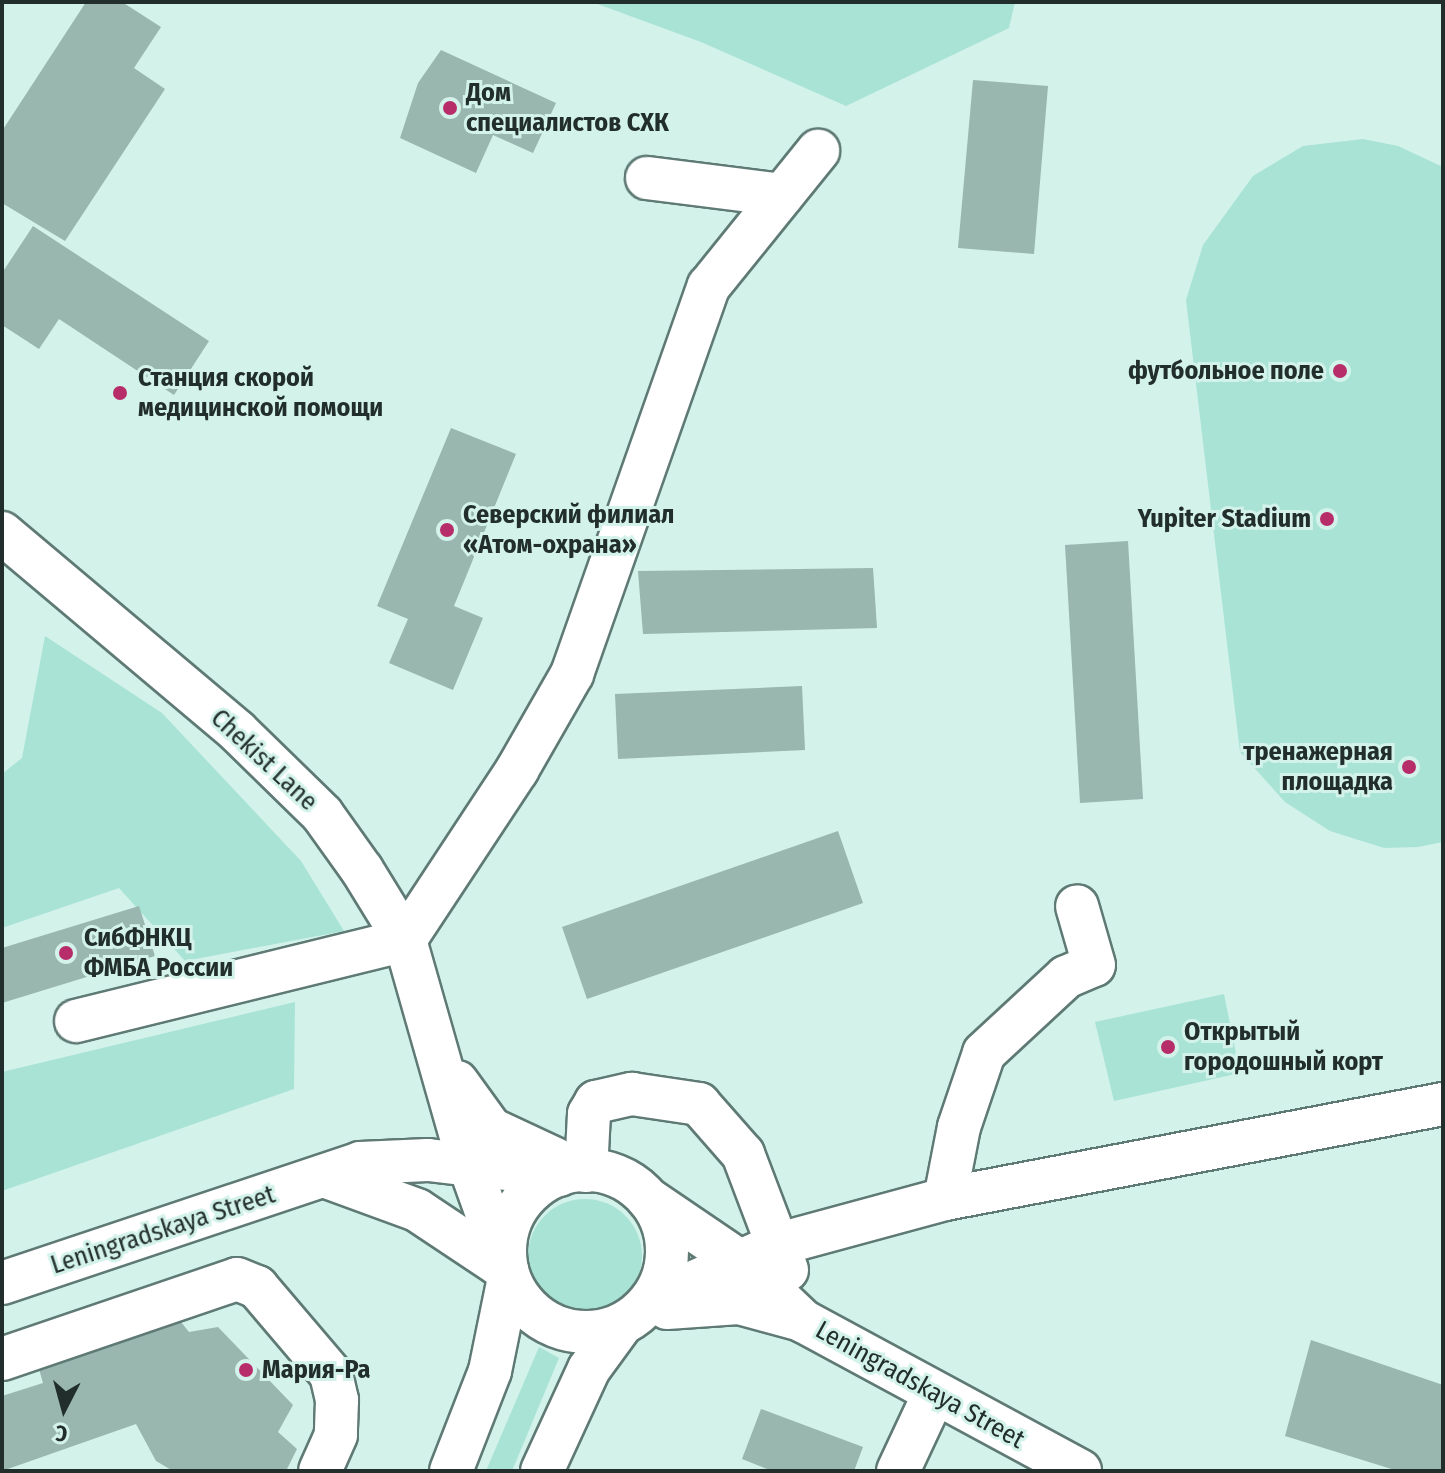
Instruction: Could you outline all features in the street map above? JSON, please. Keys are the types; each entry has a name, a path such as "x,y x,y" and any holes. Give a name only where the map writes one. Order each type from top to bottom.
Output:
{"street":[{"path":"76,1021 405,940 517,770 572,674 709,286 818,151"},
{"path":"647,178 782,195"},
{"name":"Chekist Lane","path":"2,533 291,781 322,814 405,940 469,1164 508,1274"},
{"path":"945,1199 959,1127 984,1053 1066,977 1094,965 1077,906"},
{"name":"Chekist Lane","path":"437,1052 491,1129 572,1173"},
{"path":"572,1173 589,1114 596,1102 632,1094 699,1104 743,1154 779,1244 803,1321"},
{"path":"324,1176 417,1210 508,1274 531,1311 554,1326 593,1332 779,1244 945,1199 1443,1104"},
{"name":"Leningradskaya Street","path":"2,1283 373,1162 469,1164 572,1173"},
{"path":"451,1471 490,1371 508,1274 505,1247 515,1213 538,1186 572,1173 620,1178 648,1199 663,1224 667,1254 636,1314 589,1369 542,1471"},
{"name":"Leningradskaya Street","path":"648,1199 741,1262 803,1321 1080,1471"},
{"path":"2,1359 237,1279 257,1287 331,1374 337,1400 336,1435 320,1471"},
{"name":"Leningradskaya Street","path":"636,1314 730,1303 803,1321"},
{"path":"898,1471 934,1394"}],"green space":[{"path":"592,2 1015,2 1009,28 846,106 701,42"},
{"name":"Yupiter Stadium","path":"1363,139 1398,146 1443,167 1443,842 1418,847 1384,848 1330,831 1285,802 1240,752 1186,300 1203,245 1253,176 1303,146"},
{"path":"45,636 162,713 301,861 344,931 185,961 119,888 2,928 2,774 22,758"},
{"name":"Открытый городошный корт","path":"1224,994 1240,1073 1114,1101 1095,1022"},
{"path":"295,1002 294,1089 2,1191 2,1072"},
{"path":"585,1199 607,1204 625,1216 637,1234 642,1256 637,1278 625,1296 607,1308 585,1313 563,1308 545,1296 533,1278 528,1256 533,1234 545,1216 563,1204"},
{"path":"539,1347 559,1358 512,1471 486,1471"}],"building":[{"path":"86,2 122,2 161,27 134,68 165,89 65,241 2,203 2,131"},
{"path":"441,50 556,103 533,153 493,135 476,173 400,138 418,83"},
{"path":"973,80 1048,86 1034,254 958,248"},
{"path":"33,226 209,341 174,395 59,319 39,349 2,325 2,273"},
{"name":"Северский филиал «Атом-охрана»","path":"451,428 516,454 454,606 483,618 453,690 389,663 408,619 377,606"},
{"path":"1128,541 1143,799 1080,803 1065,545"},
{"path":"873,568 877,628 643,634 638,571"},
{"path":"802,686 805,750 618,759 615,694"},
{"path":"838,831 863,903 587,999 562,927"},
{"path":"139,906 155,956 2,1003 2,948"},
{"path":"177,1317 189,1332 218,1327 293,1405 278,1432 297,1449 286,1471 173,1471 156,1461 136,1424 2,1471 2,1396 43,1383 37,1362"},
{"path":"1311,1340 1443,1385 1443,1471 1398,1471 1285,1436"},
{"path":"761,1409 863,1447 854,1471 772,1471 742,1459"}],"place":[{"name":"Дом специалистов СХК","path":"450,108"},
{"name":"футбольное поле","path":"1340,371"},
{"name":"Станция скорой медицинской помощи","path":"120,393"},
{"name":"Yupiter Stadium","path":"1327,519"},
{"name":"Северский филиал «Атом-охрана»","path":"447,530"},
{"name":"тренажерная площадка","path":"1409,767"},
{"name":"СибФНКЦ ФМБА России","path":"66,953"},
{"name":"Открытый городошный корт","path":"1168,1047"},
{"name":"Мария-Ра","path":"246,1370"}]}
